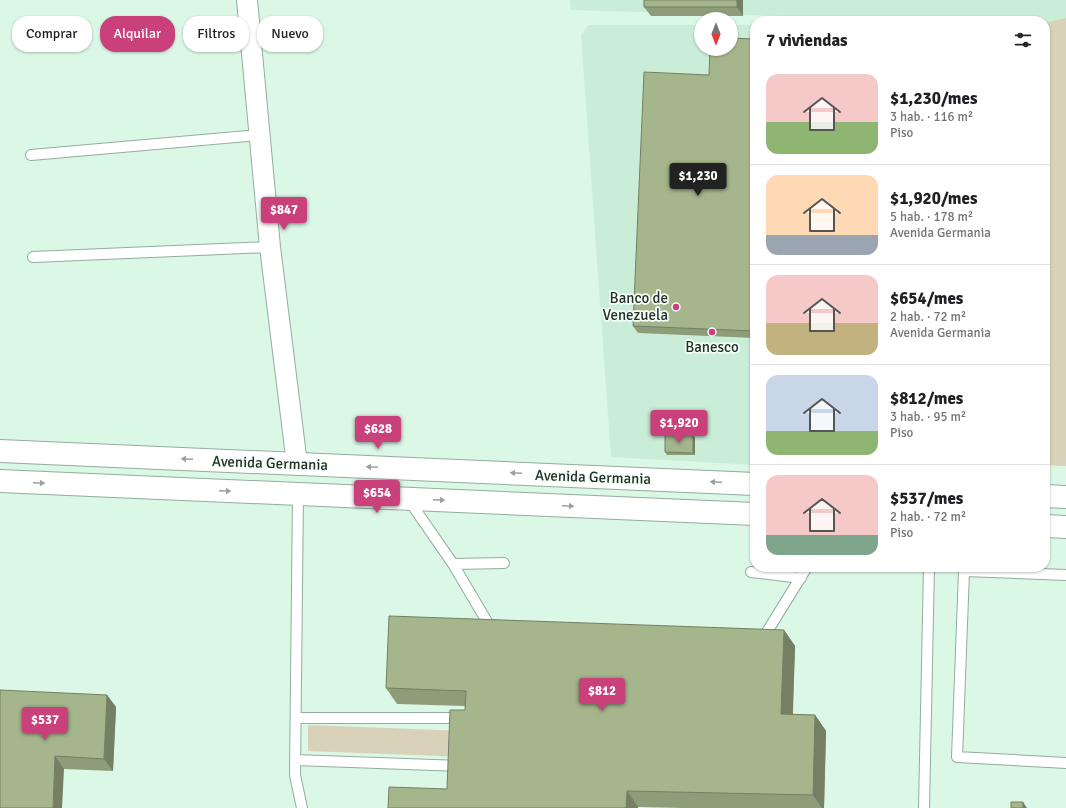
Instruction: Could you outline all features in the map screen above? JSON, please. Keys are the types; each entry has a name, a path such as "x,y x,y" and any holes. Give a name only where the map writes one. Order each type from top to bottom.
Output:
{"street":[{"path":"247,0 270,247 297,464"},
{"name":"Avenida Germania","path":"0,451 750,484"},
{"name":"Avenida Germania","path":"0,482 750,514"},
{"path":"1050,496 1066,497"},
{"path":"1050,526 1066,527"}],"lane":[{"path":"31,156 259,135"},
{"path":"33,257 270,247"},
{"path":"298,494 295,775 302,808"},
{"path":"407,499 453,564 489,625 504,626"},
{"path":"453,564 504,563"},
{"path":"751,572 801,578"},
{"path":"754,640 762,641 804,572"},
{"path":"924,808 929,572"},
{"path":"964,572 957,757 1066,763"},
{"path":"990,572 1066,575"},
{"path":"296,718 473,718"},
{"path":"295,760 472,767"}],"shaded area":[{"path":"570,0 1066,0 1066,466 1050,465 1050,16 786,16 738,15 738,12 694,12 694,13 571,10"},
{"path":"1066,18 1066,466 1050,465 1050,22"},
{"path":"588,25 694,25 694,56 738,56 738,25 750,25 750,465 611,457 581,35"},
{"path":"308,725 466,731 465,757 308,751"}],"building":[{"path":"644,0 737,0 737,7 644,7"},
{"path":"738,38 750,39 750,331 633,326 644,72 709,75 710,56 738,56"},
{"path":"665,435 693,435 693,453 665,452"},
{"path":"389,616 784,630 781,714 815,715 813,795 627,791 626,808 388,808 389,787 447,789 450,710 465,710 466,691 386,688"},
{"path":"0,690 107,695 104,759 55,756 53,808 0,808"},
{"path":"1011,802 1023,802 1023,808 1011,808"}],"place":[{"name":"Banco de Venezuela","path":"676,307"},
{"name":"Banesco","path":"712,332"}]}
